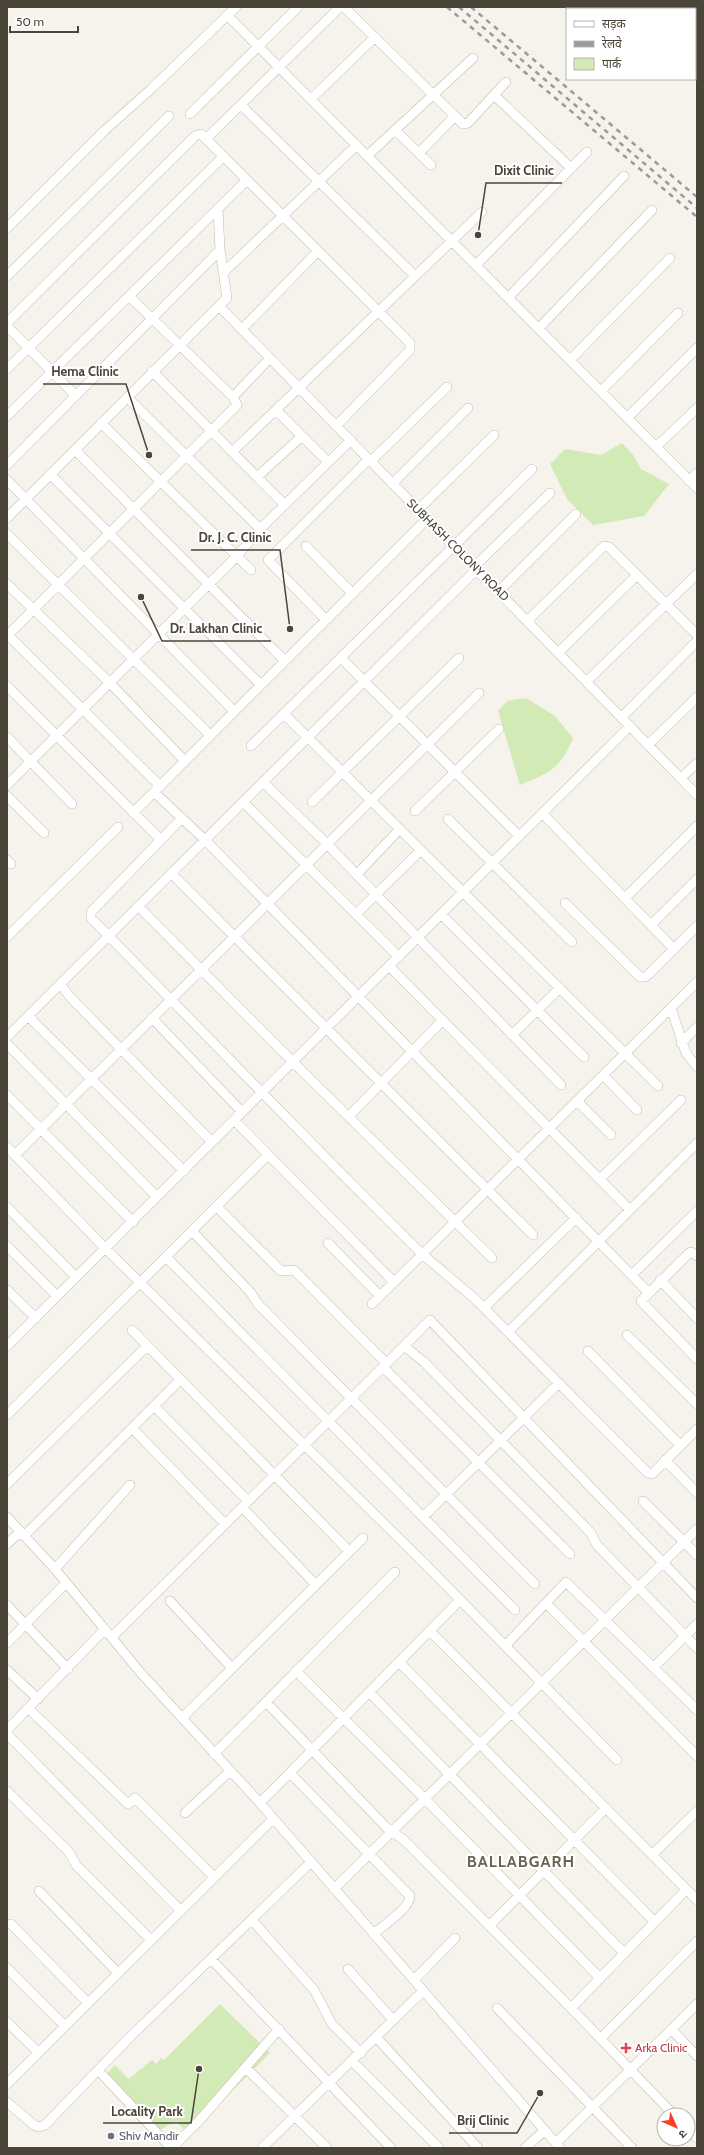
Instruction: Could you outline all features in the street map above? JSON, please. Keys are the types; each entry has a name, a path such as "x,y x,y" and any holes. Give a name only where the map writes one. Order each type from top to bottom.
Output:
{"street":[{"path":"7,228 104,131 150,90 236,7"},
{"path":"190,114 298,7"},
{"path":"207,138 340,7"},
{"path":"344,7 433,95 455,116 466,124 506,82"},
{"path":"227,15 697,488"},
{"path":"311,99 375,37"},
{"path":"367,156 473,58"},
{"path":"494,95 571,168"},
{"path":"241,104 318,182 415,276"},
{"path":"7,276 169,116"},
{"path":"419,153 455,116"},
{"path":"395,130 431,165"},
{"path":"75,395 7,324 194,136 200,134 207,138 282,217 410,342 411,348 337,425"},
{"path":"224,272 357,145"},
{"path":"476,266 587,152"},
{"path":"7,369 224,156"},
{"path":"508,298 624,176"},
{"path":"7,416 247,180"},
{"path":"7,518 152,371 227,298 228,294 220,250 218,208"},
{"path":"539,328 652,210"},
{"path":"232,452 482,212"},
{"path":"7,465 220,250"},
{"path":"242,329 318,251"},
{"path":"570,360 670,258"},
{"path":"129,296 178,346 233,397 237,405 7,635 82,708 182,818 205,840 266,905 519,1159 648,1292"},
{"name":"SUBHASH COLONY ROAD","path":"219,306 337,425 369,461 528,620 697,795"},
{"path":"601,391 678,313"},
{"path":"627,418 697,348"},
{"path":"233,397 270,358"},
{"path":"152,371 285,505"},
{"path":"326,620 268,560 447,387"},
{"path":"127,397 260,529"},
{"path":"392,484 468,408"},
{"path":"656,447 697,408"},
{"path":"276,410 328,462"},
{"path":"101,424 251,570"},
{"path":"418,510 494,435"},
{"path":"257,477 302,436"},
{"path":"7,785 32,762 82,708 236,557 260,529 351,440"},
{"path":"75,450 285,660"},
{"path":"251,746 532,469"},
{"path":"689,481 697,473"},
{"path":"50,474 185,607 261,685"},
{"path":"7,480 234,711"},
{"path":"7,1037 364,682 550,493"},
{"path":"499,591 576,514"},
{"path":"133,813 427,519"},
{"path":"7,534 210,735"},
{"path":"306,546 352,593"},
{"path":"528,620 604,546 609,547 697,635"},
{"path":"587,682 697,574"},
{"path":"559,652 637,575"},
{"path":"7,584 109,682 185,761"},
{"path":"622,717 697,641"},
{"path":"341,658 519,836"},
{"path":"312,802 459,658"},
{"path":"7,686 55,736 161,840"},
{"path":"15,1155 479,693"},
{"path":"648,744 697,697"},
{"path":"284,714 658,1086"},
{"path":"7,1346 630,726"},
{"path":"415,811 499,728"},
{"path":"7,737 72,804"},
{"path":"681,778 697,763"},
{"path":"263,782 357,874 561,1085"},
{"path":"7,796 44,833"},
{"path":"243,802 398,957"},
{"path":"542,813 674,949"},
{"path":"182,818 90,914 91,918 107,937 263,1092 296,1128 422,1254 484,1308 648,1473 652,1474 680,1445 695,1434"},
{"path":"448,819 572,942"},
{"path":"625,898 697,826"},
{"path":"7,937 118,827"},
{"path":"357,874 400,829"},
{"path":"356,914 421,850"},
{"path":"171,873 532,1235"},
{"path":"651,925 697,880"},
{"path":"566,904 640,977 645,977 649,974 697,926"},
{"path":"138,906 292,1062 350,1116 492,1258"},
{"path":"441,914 584,1057"},
{"path":"389,966 630,1210"},
{"path":"372,1304 697,982"},
{"path":"60,984 71,998 212,1142"},
{"path":"512,1036 560,988"},
{"path":"670,1008 681,1043 686,1053 697,1067"},
{"path":"28,1016 184,1171"},
{"path":"152,1018 242,1112"},
{"path":"350,1116 380,1083 443,1020"},
{"path":"681,1043 697,1027"},
{"path":"7,1044 157,1197"},
{"path":"603,1075 637,1110"},
{"path":"7,1094 133,1222"},
{"path":"600,1179 681,1100"},
{"path":"577,1101 612,1134"},
{"path":"234,1120 394,1282"},
{"path":"508,1332 697,1143"},
{"path":"7,1148 140,1283 460,1600 617,1760"},
{"path":"7,1415 268,1155"},
{"path":"7,1207 76,1277"},
{"path":"217,1207 281,1271 294,1270 478,1462 570,1554"},
{"path":"632,1275 697,1211"},
{"path":"484,1308 576,1218"},
{"path":"192,1231 251,1293 258,1304 535,1584"},
{"path":"328,1243 380,1296"},
{"path":"7,1246 57,1296"},
{"path":"697,1256 691,1252 688,1254 641,1299 641,1303 697,1359"},
{"path":"166,1257 515,1610"},
{"path":"660,1280 697,1318"},
{"path":"7,1290 36,1318"},
{"path":"112,1636 430,1320 697,1598"},
{"path":"132,1330 349,1551"},
{"path":"628,1335 697,1404"},
{"path":"7,1484 147,1346"},
{"path":"404,1346 424,1362 500,1439 590,1532 597,1545 697,1648"},
{"path":"588,1351 680,1445"},
{"path":"7,1544 22,1534 180,1380"},
{"path":"423,1517 500,1439 559,1383"},
{"path":"154,1406 245,1504 316,1585"},
{"path":"132,1428 225,1524"},
{"path":"665,1460 697,1493"},
{"path":"54,1569 130,1485"},
{"path":"643,1501 697,1555"},
{"path":"7,1517 54,1569 182,1718 260,1803 310,1863 558,2145 591,2108 697,2004"},
{"path":"334,1889 697,1529"},
{"path":"182,1718 363,1538"},
{"path":"214,1754 395,1572"},
{"path":"505,1646 566,1582 697,1710"},
{"path":"7,1643 66,1583"},
{"path":"260,1803 460,1600"},
{"path":"170,1601 232,1668"},
{"path":"546,1603 697,1756"},
{"path":"7,1605 68,1669"},
{"path":"654,1667 697,1624"},
{"path":"105,1629 68,1669 7,1730 181,1911"},
{"path":"430,1631 697,1900"},
{"path":"400,1662 479,1745 655,1922"},
{"path":"7,1670 38,1699"},
{"path":"296,1671 425,1799 600,1977"},
{"path":"369,1692 624,1953"},
{"path":"266,1702 392,1832 404,1840 601,2038 666,2107"},
{"path":"29,1709 128,1804 135,1798 214,1877"},
{"path":"185,1813 230,1771"},
{"path":"290,1773 370,1853 410,1896 410,1900 405,1907 374,1934"},
{"path":"7,1791 69,1852 76,1865 151,1940"},
{"path":"489,1926 606,1808"},
{"path":"652,1855 697,1811"},
{"path":"7,2084 273,1819"},
{"path":"7,2102 34,2125 42,2126 131,2036 310,1863"},
{"path":"571,2008 686,1890"},
{"path":"39,1891 118,1973"},
{"path":"252,1920 314,1990 332,2024 361,2052"},
{"path":"11,1924 88,2003"},
{"path":"414,1980 455,1938"},
{"path":"601,2038 697,1941"},
{"path":"211,1959 391,2148"},
{"path":"7,1968 65,2026"},
{"path":"348,1970 393,2020"},
{"path":"262,2148 423,1991"},
{"path":"496,2008 591,2108 632,2148"},
{"path":"7,2022 38,2052"},
{"path":"671,2029 697,2056"},
{"path":"98,2070 172,2148 279,2030"},
{"path":"376,2038 478,2148"},
{"path":"352,2061 439,2148"},
{"path":"246,2068 327,2148"},
{"path":"525,2148 545,2130"}],"green space":[{"path":"622,443 634,456 641,469 669,484 644,516 593,525 567,499 550,464 565,449 601,455"},
{"path":"526,698 555,716 573,738 563,757 553,769 520,785 498,711 507,701"},
{"path":"220,2004 270,2053 189,2134 176,2121 158,2131 104,2076 115,2065 129,2079 152,2060 156,2064 161,2058 164,2060"}],"railway":[{"path":"447,7 697,217"},
{"path":"459,7 697,208"},
{"path":"471,7 697,197"}],"place":[{"name":"Dixit Clinic","path":"478,235"},
{"name":"Hema Clinic","path":"149,455"},
{"name":"Dr. Lakhan Clinic","path":"141,597"},
{"name":"Dr. J. C. Clinic","path":"290,629"},
{"name":"Arka Clinic","path":"626,2048"},
{"name":"Locality Park","path":"199,2069"},
{"name":"Brij Clinic","path":"540,2093"},
{"name":"Shiv Mandir","path":"111,2136"}],"district":[{"name":"BALLABGARH","path":"521,1861"}]}
